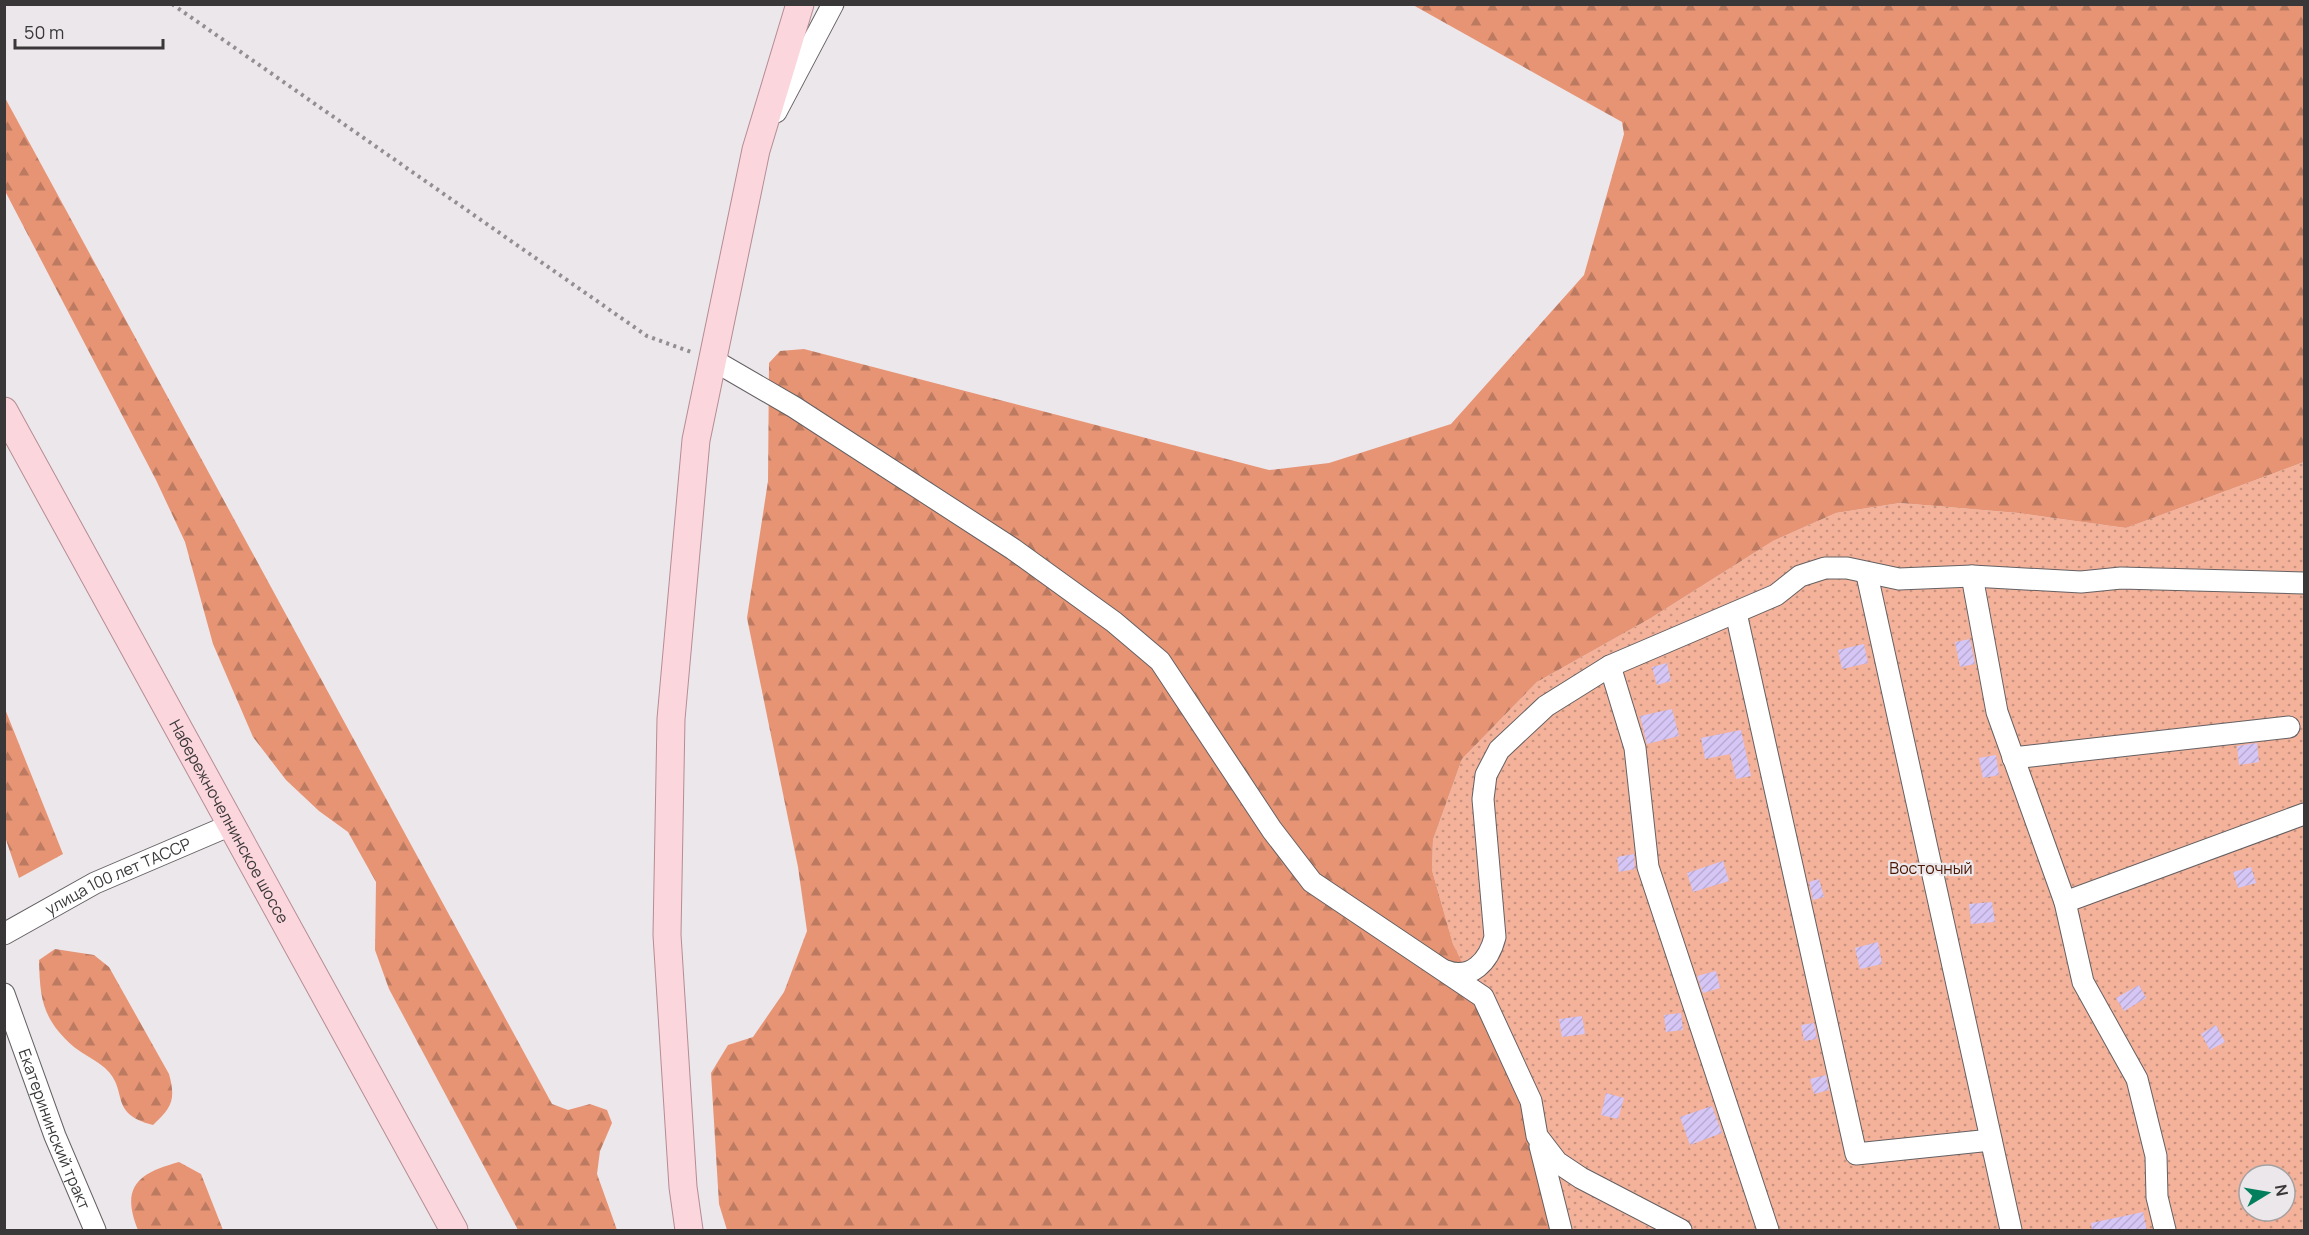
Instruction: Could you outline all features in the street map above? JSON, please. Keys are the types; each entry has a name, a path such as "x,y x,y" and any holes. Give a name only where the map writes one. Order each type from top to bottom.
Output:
{"main road":[{"path":"689,1230 683,1187 668,935 671,719 696,440 756,150 800,4"},
{"name":"Набережночелнинское шоссе","path":"4,411 454,1230"}],"street":[{"path":"756,150 833,4"},
{"path":"713,360 794,407 1013,549 1114,622 1160,661 1272,830 1312,882 1483,997 1531,1101 1537,1136 1561,1230"},
{"path":"1443,969 1456,975 1472,972 1492,951 1495,937 1483,799 1486,775 1499,750 1546,706 1610,666 1776,595 1800,576 1825,568 1847,568 1899,579 1972,576 2081,582 2121,578 2304,583"},
{"path":"1867,574 2011,1230"},
{"path":"1972,576 1997,712 2065,902 2083,982 2137,1079 2156,1156 2157,1197 2164,1230"},
{"path":"1736,613 1856,1154 1991,1140"},
{"path":"1610,666 1635,748 1648,867 1768,1230"},
{"path":"2013,758 2289,727"},
{"path":"2065,902 2304,814"},
{"name":"улица 100 лет ТАССР","path":"4,934 94,883 232,824"},
{"name":"Екатерининский тракт","path":"4,994 54,1136 94,1230"},
{"path":"1537,1136 1557,1162 1581,1178 1682,1230"}],"path":[{"path":"172,4 647,336 713,360"}],"green space":[{"path":"1413,5 2304,5 2304,462 2126,528 2018,513 1900,503 1836,513 1773,541 1651,618 1537,682 1462,759 1433,840 1432,870 1453,944 1524,1090 1557,1230 727,1230 719,1204 711,1073 728,1045 753,1037 784,992 807,931 798,867 747,618 768,481 769,363 780,351 804,349 1269,470 1329,463 1451,424 1584,275 1624,134 1622,122"},
{"path":"4,96 552,1104 568,1110 590,1104 607,1110 612,1123 600,1151 597,1174 617,1230 518,1230 389,989 375,950 376,882 348,832 319,811 286,780 253,737 213,644 185,542 156,480 5,191"},
{"name":"Восточный","path":"2304,462 2304,1230 1557,1230 1453,944 1432,870 1433,840 1462,759 1537,682 1651,618 1773,541 1836,513 1900,503 2018,513 2126,528"},
{"path":"5,709 63,854 19,878 5,837"},
{"path":"55,949 94,955 109,967 169,1074 172,1090 171,1102 153,1125 139,1120 124,1108 117,1085 105,1068 63,1037 49,1017 40,986 39,960"},
{"path":"179,1162 201,1174 223,1230 138,1230 131,1202 137,1184 153,1171"}],"building":[{"path":"1970,639 1975,664 1960,667 1955,642"},
{"path":"1864,644 1868,663 1842,669 1838,650"},
{"path":"1667,663 1671,681 1657,685 1652,667"},
{"path":"1672,709 1679,736 1647,744 1640,716"},
{"path":"1741,730 1751,776 1736,779 1730,754 1705,759 1701,738"},
{"path":"2257,743 2259,762 2239,765 2237,746"},
{"path":"1996,755 1999,775 1983,778 1979,758"},
{"path":"1634,854 1635,869 1619,872 1617,857"},
{"path":"1723,861 1729,881 1693,892 1687,873"},
{"path":"2251,867 2256,883 2238,888 2233,872"},
{"path":"1819,879 1824,897 1813,900 1809,882"},
{"path":"1992,902 1995,922 1971,924 1969,904"},
{"path":"1878,942 1882,964 1860,969 1855,948"},
{"path":"1716,971 1720,988 1703,993 1697,976"},
{"path":"2139,985 2146,998 2124,1011 2116,998"},
{"path":"1681,1013 1683,1030 1666,1032 1664,1015"},
{"path":"1582,1016 1585,1034 1562,1037 1559,1019"},
{"path":"1814,1023 1817,1039 1804,1041 1801,1025"},
{"path":"2216,1025 2225,1042 2210,1050 2201,1034"},
{"path":"1826,1075 1829,1090 1814,1094 1810,1079"},
{"path":"1606,1093 1624,1098 1618,1119 1601,1115"},
{"path":"1712,1106 1722,1133 1690,1145 1680,1117"},
{"path":"2143,1212 2147,1230 2092,1230 2091,1223"}]}
